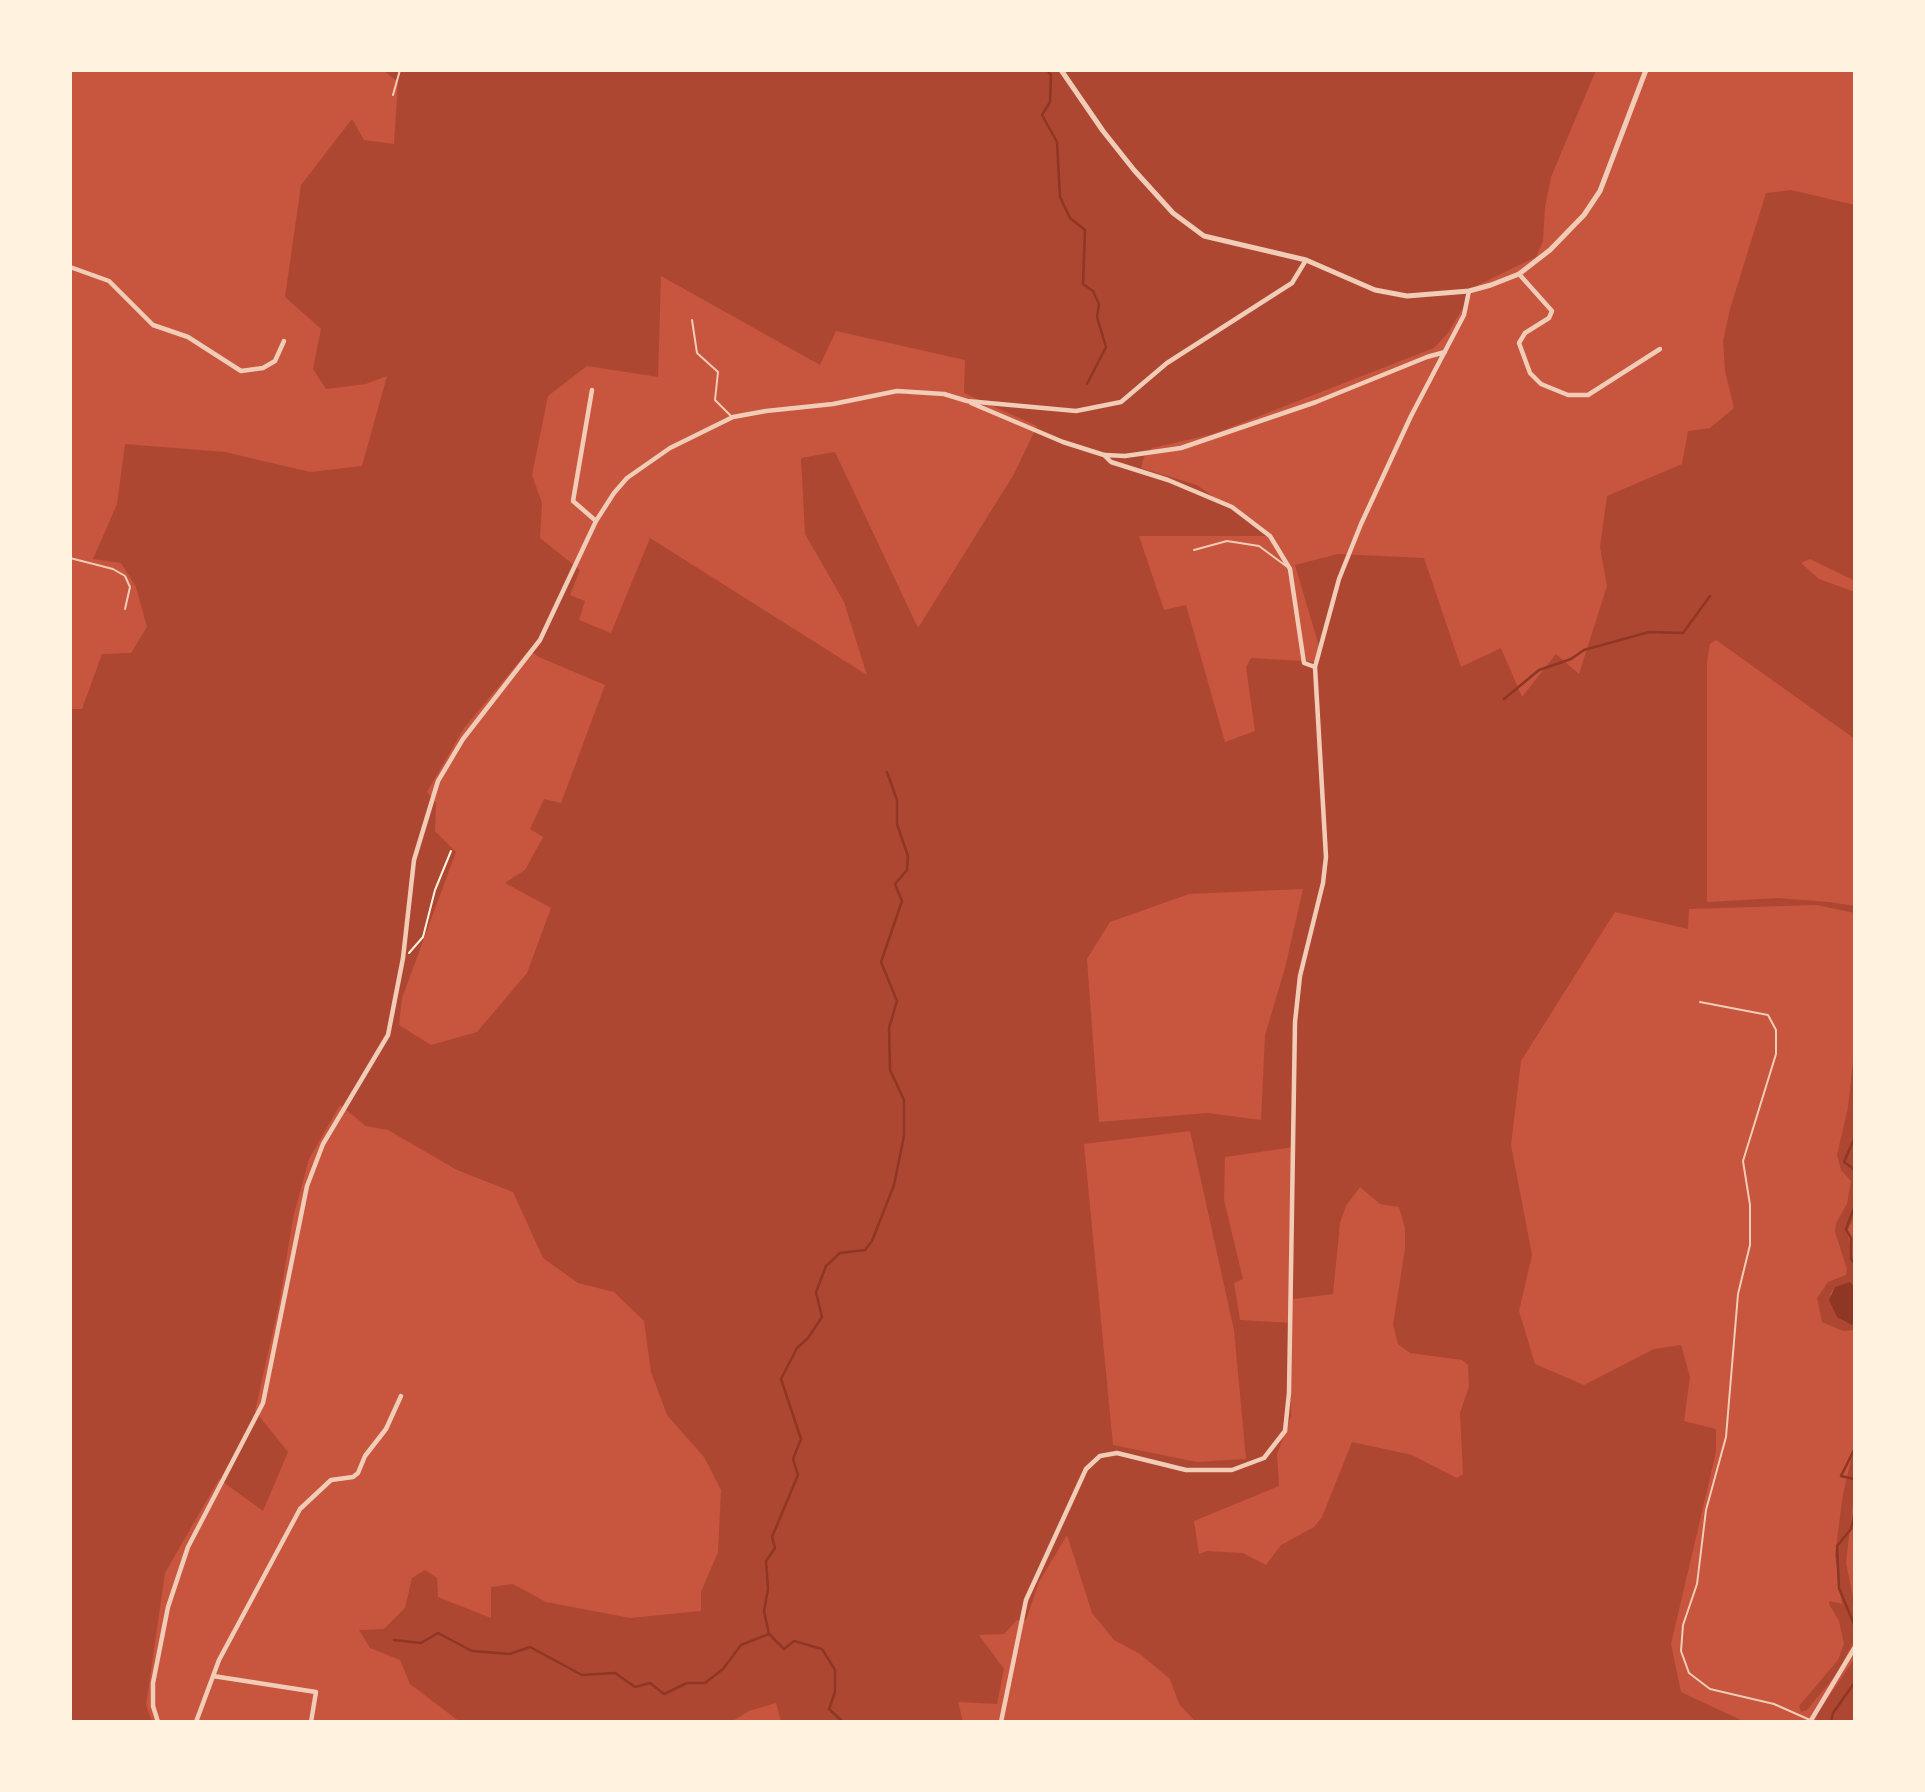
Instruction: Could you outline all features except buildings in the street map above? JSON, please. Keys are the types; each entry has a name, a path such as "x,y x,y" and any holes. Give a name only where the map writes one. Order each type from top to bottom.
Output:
{"street":[{"path":"1061,70 1102,131 1134,170 1187,225 1204,236 1233,246 1306,260 1375,290 1407,296 1469,291 1519,274 1574,227 1594,202 1612,164 1646,70"},
{"path":"967,401 1076,411 1121,402 1167,363 1292,283 1306,260"},
{"path":"70,267 109,281 153,325 188,337 241,371 263,368 275,361 284,341"},
{"path":"1519,274 1552,311 1549,318 1525,333 1519,343 1530,373 1541,384 1568,395 1588,395 1660,349"},
{"path":"1001,1722 1026,1600 1078,1480 1100,1456 1126,1454 1186,1470 1229,1471 1264,1458 1285,1431 1289,1393 1296,1009 1300,976 1323,883 1326,857 1315,667 1339,579 1360,524 1464,315 1469,291"},
{"path":"158,1722 153,1706 155,1669 175,1581 192,1539 258,1417 271,1371 307,1186 329,1132 388,1035 403,958 414,860 438,781 463,739 507,688 541,640 597,521 627,478 670,448 733,417 833,404 898,391 944,394 967,401 1063,442 1104,455 1125,456 1181,448 1316,402 1427,356 1445,352"},
{"path":"592,390 573,501 597,521"},
{"path":"1104,455 1111,462 1168,480 1232,507 1270,536 1290,569 1304,663 1315,667"},
{"path":"196,1722 213,1676 300,1509 331,1480 353,1477 358,1473 365,1456 386,1429 401,1396"},
{"path":"1810,1721 1855,1648"},
{"path":"213,1676 316,1692 311,1722"}],"lane":[{"path":"393,95 401,70"},
{"path":"692,320 697,353 718,373 715,400 733,417"},
{"path":"1194,550 1227,541 1259,546 1290,569"},
{"path":"70,558 113,569 125,576 130,587 125,609"},
{"path":"1700,1002 1768,1016 1776,1030 1776,1054 1742,1161 1750,1205 1750,1245 1738,1294 1726,1437 1706,1510 1697,1584 1683,1625 1681,1651 1689,1673 1710,1689 1774,1704 1810,1721"}],"path":[{"path":"403,958 423,937 435,890 451,851"}],"shaded area":[{"path":"383,70 1596,70 1551,177 1545,207 1543,241 1536,257 1476,286 1448,333 1434,348 1213,434 1152,448 1144,457 1141,468 1197,485 1269,536 1139,536 1164,610 1186,605 1225,742 1255,731 1246,667 1251,658 1319,662 1321,653 1295,565 1338,554 1424,558 1461,667 1501,648 1522,697 1556,654 1579,674 1607,586 1600,547 1607,496 1682,464 1688,431 1710,428 1734,408 1725,371 1723,341 1730,309 1766,193 1791,190 1855,205 1855,581 1810,559 1801,563 1819,579 1855,592 1855,739 1716,640 1710,644 1707,661 1707,902 1778,898 1855,906 1855,913 1816,905 1689,909 1688,929 1615,912 1521,1061 1511,1145 1532,1255 1519,1311 1535,1364 1584,1385 1654,1349 1681,1345 1690,1377 1684,1421 1716,1429 1716,1452 1671,1644 1681,1692 1745,1722 1196,1722 1179,1704 1170,1679 1140,1654 1114,1640 1092,1613 1067,1535 1039,1582 1026,1620 1017,1620 1004,1634 979,1635 1004,1669 997,1704 958,1702 963,1722 781,1722 776,1703 749,1711 731,1722 460,1722 410,1684 400,1660 370,1648 359,1630 384,1629 405,1608 412,1578 425,1570 437,1578 438,1597 491,1618 491,1587 513,1584 546,1602 630,1618 701,1611 701,1592 718,1552 721,1490 704,1457 667,1415 651,1372 644,1321 614,1292 578,1283 543,1258 513,1192 457,1170 388,1130 366,1126 340,1105 309,1159 293,1218 279,1304 255,1411 288,1452 263,1511 219,1479 165,1573 146,1705 152,1722 70,1722 70,709 82,709 102,654 131,653 147,627 136,587 121,563 93,559 117,504 125,444 225,452 310,472 362,466 387,376 366,384 326,389 313,369 321,329 285,297 301,185 352,119 364,140 394,144 398,82","holes":["661,276 820,365 836,331 965,360 964,393 1037,426 1014,474 918,628 835,452 801,458 805,534 844,602 867,675 650,538 611,633 579,620 585,601 570,595 580,570 540,538 542,503 532,475 548,396 587,366 658,377","529,650 539,657 605,685 561,803 544,799 530,829 543,837 525,870 505,883 551,908 527,973 477,1032 431,1045 399,1025 402,998 456,852 435,831 436,803 427,792 464,728","1303,889 1285,968 1265,1035 1261,1120 1207,1113 1099,1122 1087,959 1110,922 1189,894","1190,1131 1234,1330 1246,1459 1197,1462 1113,1445 1084,1144","1294,1147 1293,1299 1333,1294 1340,1223 1346,1206 1360,1187 1380,1204 1399,1207 1405,1228 1405,1249 1393,1325 1398,1344 1410,1353 1462,1360 1468,1365 1469,1386 1460,1413 1463,1474 1457,1478 1412,1455 1352,1442 1322,1517 1314,1527 1281,1545 1266,1565 1243,1553 1207,1551 1199,1554 1194,1521 1279,1486 1277,1454 1291,1416 1292,1323 1240,1320 1234,1283 1243,1279 1224,1200 1225,1157"]},
{"path":"1855,1045 1855,1216 1847,1231 1855,1269 1855,1288 1835,1287 1830,1295 1852,1325 1855,1324 1855,1330 1843,1331 1822,1322 1817,1298 1828,1282 1846,1275 1847,1269 1835,1232 1836,1223 1847,1204 1851,1181 1841,1170 1837,1155 1848,1107"},
{"path":"1850,1282 1855,1288 1855,1324 1852,1325 1837,1317 1829,1300 1835,1287"},
{"path":"1855,1443 1855,1484 1846,1563 1855,1607 1855,1639 1836,1675 1807,1710 1801,1712 1799,1706 1838,1660 1844,1644 1839,1621 1829,1604 1830,1601 1842,1604 1835,1555 1843,1494"},
{"path":"1855,1658 1855,1722 1814,1722 1819,1711"}],"waterway":[{"path":"1047,70 1051,75 1050,102 1042,115 1057,142 1060,197 1070,218 1085,230 1083,284 1093,291 1099,304 1097,317 1106,347 1087,384"},
{"path":"1504,699 1539,670 1571,659 1584,650 1649,632 1683,633 1710,596"},
{"path":"843,1722 829,1709 835,1692 835,1670 822,1649 794,1641 784,1649 769,1634 764,1611 768,1589 766,1561 775,1548 772,1537 798,1475 793,1459 801,1439 781,1379 797,1348 808,1338 822,1317 816,1292 826,1266 840,1253 865,1250 872,1241 894,1185 904,1136 904,1100 890,1070 889,1028 897,1001 881,962 902,901 895,884 907,870 908,856 897,824 897,800 887,772"},
{"path":"1855,1137 1844,1162 1855,1170"},
{"path":"1855,1205 1846,1229 1851,1238 1851,1259 1855,1264"},
{"path":"1855,1448 1841,1476 1854,1479 1855,1502"},
{"path":"1855,1510 1851,1529 1837,1546 1839,1588 1855,1627"},
{"path":"394,1640 421,1643 438,1633 472,1651 510,1654 530,1647 582,1675 615,1673 635,1687 650,1683 664,1694 687,1683 705,1683 723,1669 741,1645 769,1634"},
{"path":"1831,1722 1833,1713 1855,1682"}]}
